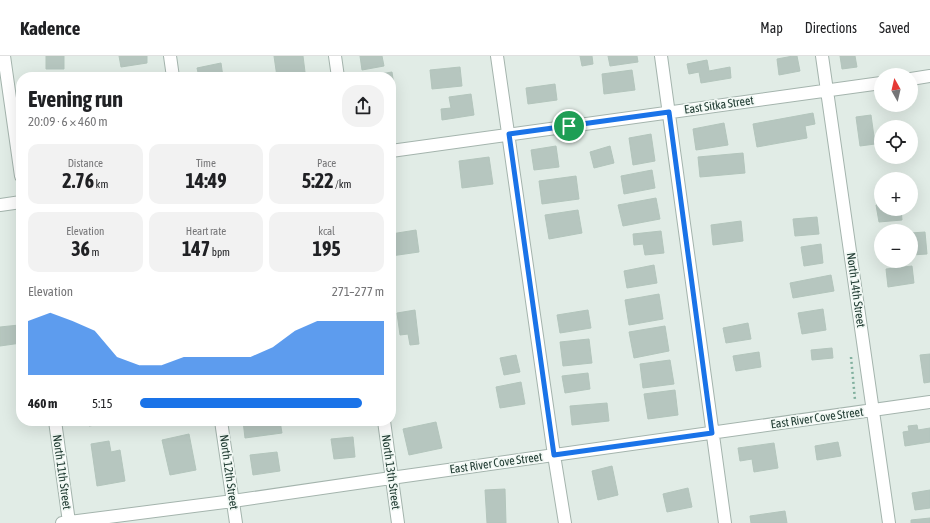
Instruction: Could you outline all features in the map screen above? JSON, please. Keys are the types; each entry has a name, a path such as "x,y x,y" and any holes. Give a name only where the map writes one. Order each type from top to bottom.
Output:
{"street":[{"path":"4,56 16,141"},
{"path":"170,56 172,72"},
{"path":"335,56 337,72"},
{"path":"497,56 565,523"},
{"path":"661,56 725,523"},
{"name":"North 14th Street","path":"822,56 889,523"},
{"path":"918,78 930,76"},
{"name":"East Sitka Street","path":"396,150 827,89 874,84"},
{"path":"0,205 16,203"},
{"name":"East River Cove Street","path":"65,523 233,501 930,402"},
{"name":"North 11th Street","path":"55,426 65,523"},
{"name":"North 12th Street","path":"223,426 236,523"},
{"name":"North 13th Street","path":"385,426 398,523"}],"building":[{"path":"46,56 64,56 64,69 46,69"},
{"path":"119,56 147,56 147,63 121,67"},
{"path":"274,56 303,56 305,72 276,72"},
{"path":"360,56 382,56 384,66 362,70"},
{"path":"580,56 592,56 593,64 582,66"},
{"path":"608,56 637,56 638,62 610,66"},
{"path":"797,56 800,71 779,75 777,59"},
{"path":"840,56 855,56 857,67 842,69"},
{"path":"707,60 709,71 730,67 731,78 701,83 699,72 689,74 687,64"},
{"path":"221,63 222,72 198,72 197,68"},
{"path":"460,67 462,86 432,89 430,70"},
{"path":"632,70 635,90 604,94 602,74"},
{"path":"555,84 557,100 528,104 526,88"},
{"path":"471,94 474,115 442,120 441,109 451,108 449,97"},
{"path":"813,113 815,124 805,126 807,138 757,147 753,124"},
{"path":"871,115 874,144 860,146 856,117"},
{"path":"724,123 728,145 696,150 693,129"},
{"path":"651,134 655,161 633,165 629,138"},
{"path":"556,146 559,167 534,170 531,150"},
{"path":"610,146 614,163 594,168 590,152"},
{"path":"743,153 745,173 700,177 698,157"},
{"path":"489,157 493,184 462,188 459,161"},
{"path":"652,170 655,188 624,194 621,176"},
{"path":"576,176 579,199 542,204 539,181"},
{"path":"656,198 660,219 623,226 618,205"},
{"path":"578,210 582,233 549,239 545,215"},
{"path":"878,216 902,216 902,220 879,222"},
{"path":"817,217 819,234 795,236 793,219"},
{"path":"741,221 743,241 713,245 711,225"},
{"path":"416,230 419,252 396,255 396,233"},
{"path":"661,231 664,253 645,255 643,244 634,245 633,234"},
{"path":"918,232 925,232 927,254 918,255"},
{"path":"821,244 823,263 804,266 801,247"},
{"path":"654,265 657,283 627,288 624,271"},
{"path":"912,268 914,283 888,287 886,269"},
{"path":"831,275 834,291 793,298 790,283"},
{"path":"659,294 663,319 629,325 625,300"},
{"path":"823,309 826,330 802,334 798,313"},
{"path":"415,310 419,344 410,345 408,334 400,335 397,313"},
{"path":"588,310 591,328 560,333 557,315"},
{"path":"748,323 751,339 726,343 723,328"},
{"path":"16,325 16,344 0,346 0,327"},
{"path":"665,326 669,351 634,358 629,332"},
{"path":"589,339 592,363 563,366 560,342"},
{"path":"832,348 833,358 812,360 811,350"},
{"path":"759,352 761,367 736,371 733,356"},
{"path":"930,354 930,382 924,383 920,355"},
{"path":"516,355 520,372 504,375 500,358"},
{"path":"670,360 674,384 643,388 640,364"},
{"path":"588,373 590,389 565,393 562,376"},
{"path":"521,382 525,404 500,408 496,387"},
{"path":"675,390 678,415 648,419 644,394"},
{"path":"607,403 609,421 572,425 570,406"},
{"path":"436,422 442,448 409,455 403,429"},
{"path":"917,425 918,430 930,428 930,442 905,446 903,432 909,431 908,426"},
{"path":"244,426 281,426 282,433 245,438"},
{"path":"189,434 196,470 170,475 162,440"},
{"path":"353,437 355,457 334,459 331,439"},
{"path":"109,441 111,452 120,450 125,481 97,486 91,444"},
{"path":"838,442 841,456 817,460 815,446"},
{"path":"774,443 778,468 754,472 752,459 740,461 738,448"},
{"path":"277,452 280,471 253,475 250,455"},
{"path":"612,466 618,495 598,500 592,471"},
{"path":"688,488 692,507 667,512 663,494"},
{"path":"505,489 506,523 487,523 485,490"},
{"path":"930,490 930,508 915,510 912,493"},
{"path":"785,511 787,523 751,523 750,516"},
{"path":"930,518 930,523 911,523 911,520"}],"route":[{"path":"669,112 712,433 554,455 509,134 569,126 669,112"}]}
